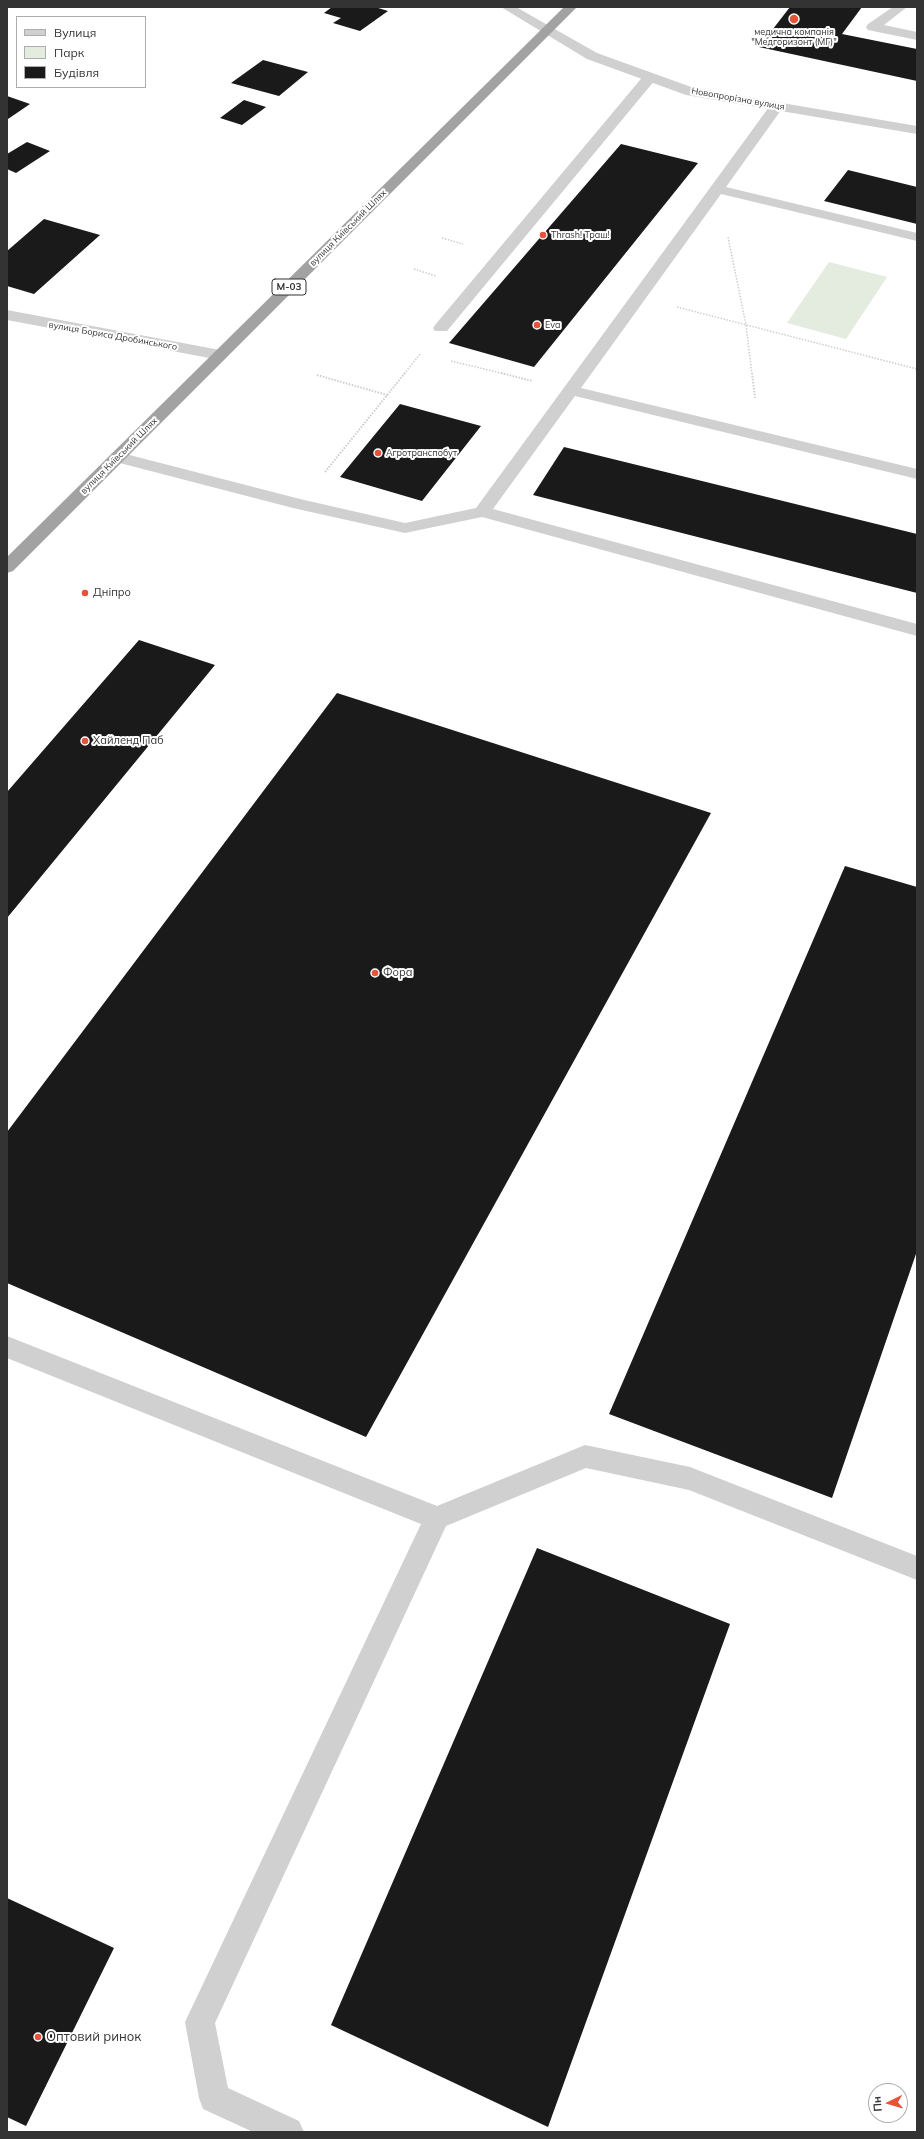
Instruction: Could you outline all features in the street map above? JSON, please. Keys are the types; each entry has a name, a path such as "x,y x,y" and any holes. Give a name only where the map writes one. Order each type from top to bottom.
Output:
{"highway":[{"name":"вулиця Київський Шлях","path":"7,567 571,7"}],"street":[{"name":"Новопрорізна вулиця","path":"507,7 592,56 691,92 916,129"},
{"path":"901,7 873,27 917,36"},
{"path":"441,328 650,77"},
{"path":"482,512 639,298 777,106"},
{"path":"718,189 917,236"},
{"name":"вулиця Бориса Дробинського","path":"7,315 220,355"},
{"path":"571,390 917,474"},
{"path":"118,457 299,504 404,528 482,512 917,630"},
{"path":"7,1347 437,1518"},
{"path":"288,2132 214,2098 200,2022 437,1518 585,1456 690,1479 917,1568"}],"path":[{"path":"718,189 746,325 760,436"},
{"path":"639,298 917,369"},
{"path":"299,504 441,328"},
{"path":"420,354 428,356"},
{"path":"450,361 571,390"},
{"path":"317,375 387,395"}],"green space":[{"path":"829,262 887,277 846,339 787,323"}],"building":[{"path":"332,7 375,7 388,11 360,31 333,23 341,18 324,13"},
{"path":"790,7 862,7 842,34 917,49 917,81 759,47"},
{"path":"263,60 308,72 279,96 231,83"},
{"path":"7,96 30,104 8,119"},
{"path":"244,100 266,107 242,125 220,118"},
{"path":"27,142 50,151 16,173 7,169 7,154"},
{"path":"621,144 698,163 534,367 449,343"},
{"path":"848,170 917,187 917,224 824,201"},
{"path":"44,219 100,235 34,294 7,286 7,251"},
{"path":"400,404 481,426 422,501 340,477"},
{"path":"564,447 917,534 917,593 533,495"},
{"path":"139,640 215,665 7,918 7,792"},
{"name":"Фора","path":"337,693 711,813 366,1437 7,1283 7,1132"},
{"path":"845,866 917,887 917,1251 832,1498 609,1414"},
{"path":"537,1548 730,1624 548,2127 331,2025"},
{"name":"Оптовий ринок","path":"7,1898 114,1948 26,2126 7,2117"}],"place":[{"name":"медична компанія \"Медгоризонт (МГ)\"","path":"794,19"},
{"name":"Thrash! Траш!","path":"543,235"},
{"name":"Eva","path":"537,325"},
{"name":"Агротранспобут","path":"378,453"},
{"name":"Дніпро","path":"85,593"},
{"name":"Хайленд Паб","path":"85,741"},
{"name":"Фора","path":"375,973"},
{"name":"Оптовий ринок","path":"38,2037"}]}
